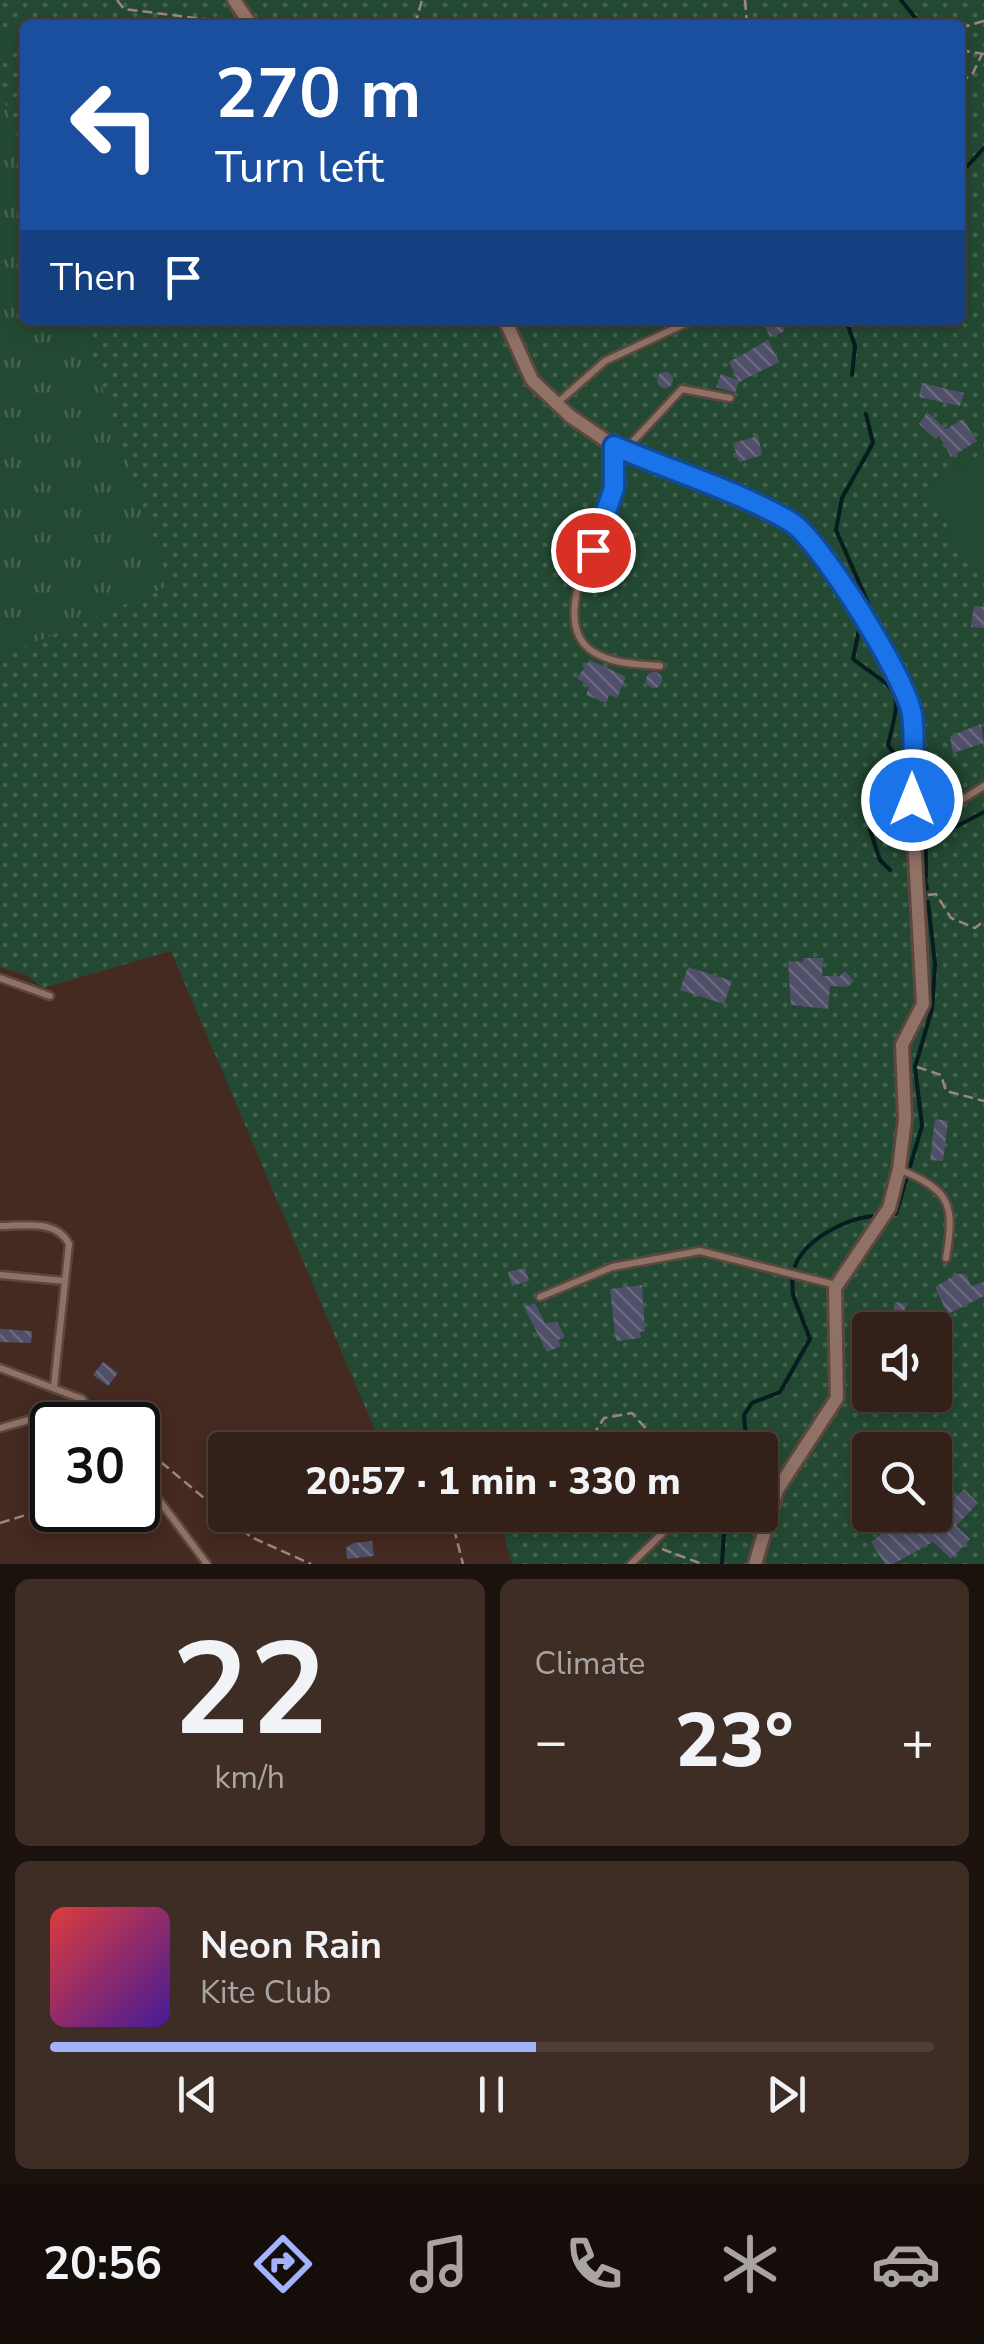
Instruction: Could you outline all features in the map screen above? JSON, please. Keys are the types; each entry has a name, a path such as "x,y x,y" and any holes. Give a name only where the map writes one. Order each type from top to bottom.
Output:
{"street":[{"path":"509,325 532,380 555,405 619,448 792,523 822,549 868,631 901,676 912,714 912,800 923,1004 902,1045 905,1119 901,1170 888,1208 837,1286 837,1398 778,1474"},
{"path":"756,1564 761,1532"}],"lane":[{"path":"555,405 605,361 683,325"},
{"path":"660,666 616,661 594,653 576,632 572,598 614,488 619,448 682,389 730,398"},
{"path":"913,826 937,809 956,804 984,786"},
{"path":"912,800 923,799 937,809"},
{"path":"0,978 50,996"},
{"path":"901,1170 936,1186 951,1210 953,1227 946,1258"},
{"path":"0,1226 47,1226 64,1234 69,1244 54,1386"},
{"path":"540,1297 612,1267 700,1251 837,1286"},
{"path":"0,1275 65,1280"},
{"path":"0,1368 54,1386 84,1402"},
{"path":"0,1428 30,1420"},
{"path":"160,1501 207,1564"},
{"path":"631,1564 665,1532"}],"path":[{"path":"117,0 124,9 211,20"},
{"path":"965,80 983,54"},
{"path":"917,896 936,894 950,918 971,927 984,921"},
{"path":"901,1062 941,1076 946,1091 984,1101"},
{"path":"595,1432 604,1418 632,1413 649,1432"},
{"path":"160,1461 250,1537 311,1564"},
{"path":"0,1523 30,1514"},
{"path":"455,1532 463,1564"},
{"path":"651,1546 702,1564"}],"green space":[{"path":"0,0 984,0 984,1564 512,1564 504,1532 778,1532 778,1432 376,1432 171,951 43,988 26,975 0,967"},
{"path":"0,28 20,29 20,49 0,48"},
{"path":"0,88 20,146 20,325 81,325 170,585 0,657"},
{"path":"984,453 984,582 953,537 929,488 943,474"}],"building":[{"path":"782,325 785,331 770,337 765,326"},
{"path":"768,340 779,362 739,382 735,393 716,387 721,374 738,380 729,362"},
{"path":"665,372 673,380 665,388 657,380"},
{"path":"922,383 964,393 960,406 919,397"},
{"path":"927,412 946,429 963,419 977,441 951,457 939,436 936,439 919,424"},
{"path":"758,436 762,455 739,462 733,443"},
{"path":"974,606 984,607 984,628 971,627"},
{"path":"590,660 626,677 617,698 609,695 606,703 586,695 589,687 577,678"},
{"path":"654,672 662,680 654,688 646,680"},
{"path":"981,724 984,743 953,753 950,736"},
{"path":"803,958 823,958 822,976 840,976 845,971 854,981 847,987 830,986 828,1009 791,1005 788,961 803,962"},
{"path":"688,967 732,981 724,1004 680,990"},
{"path":"935,1119 948,1121 943,1161 930,1160"},
{"path":"525,1268 529,1281 512,1286 508,1272"},
{"path":"957,1274 966,1274 971,1286 984,1282 984,1296 947,1312 935,1287"},
{"path":"642,1285 645,1331 640,1332 641,1338 616,1341 610,1289"},
{"path":"895,1302 906,1304 904,1312 893,1312"},
{"path":"535,1303 545,1323 557,1322 565,1337 558,1340 561,1346 547,1352 524,1307"},
{"path":"0,1329 32,1331 31,1343 0,1342"},
{"path":"103,1362 118,1373 108,1386 93,1375"},
{"path":"964,1489 978,1503 956,1526 970,1539 951,1559 933,1542 893,1564 885,1564 871,1542 884,1532 952,1532 952,1501"},
{"path":"372,1541 374,1556 347,1559 346,1548 353,1543"}],"waterway":[{"path":"901,0 917,20"},
{"path":"965,169 984,148"},
{"path":"848,325 855,346 852,375"},
{"path":"866,414 873,443 842,498 836,530 869,605"},
{"path":"859,630 853,659 889,686 896,701 888,745 895,755 886,818 870,830 880,860 890,870"},
{"path":"926,877 926,842 984,812"},
{"path":"924,875 927,889"},
{"path":"896,1214 922,1126 915,1067 932,1009 935,964 928,902"},
{"path":"795,1266 807,1248 827,1232 872,1216"},
{"path":"745,1432 744,1415 752,1403 780,1392 810,1339 793,1295 792,1278"},
{"path":"722,1564 724,1532"}],"route":[{"path":"593,550 614,488 614,446 792,523 822,549 868,631 901,676 912,714 912,800"}]}
